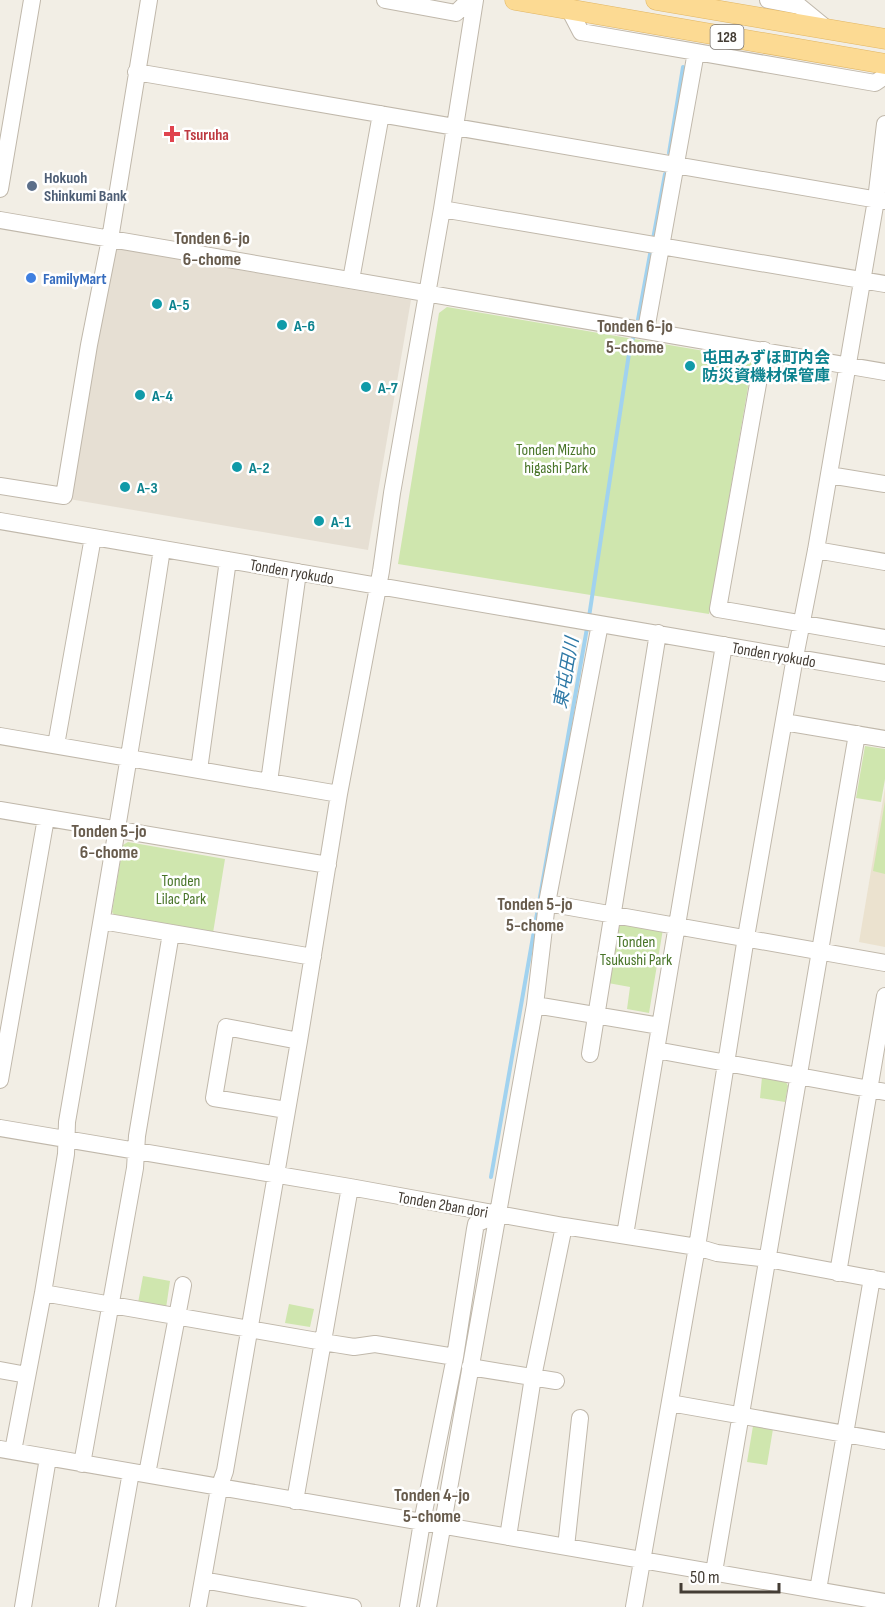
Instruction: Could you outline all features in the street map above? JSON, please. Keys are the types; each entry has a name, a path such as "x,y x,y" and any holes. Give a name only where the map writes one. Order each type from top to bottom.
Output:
{"main road":[{"name":"128","path":"515,0 885,64"},
{"name":"128","path":"656,0 885,39"}],"street":[{"path":"0,189 32,0"},
{"path":"0,486 64,496 89,345 110,239 149,0"},
{"path":"385,0 456,13 469,0"},
{"path":"198,1607 219,1488 225,1471 339,794 378,587 476,0"},
{"path":"768,0 799,6 827,29"},
{"path":"569,9 581,32 875,83 885,76"},
{"path":"638,329 652,244 676,165 696,52"},
{"path":"136,72 880,200"},
{"path":"351,280 381,114"},
{"path":"634,1607 697,1247 725,1062 795,657 816,550 862,280 880,200 885,124"},
{"path":"442,209 885,284"},
{"path":"0,220 885,372"},
{"path":"764,350 718,609 885,638"},
{"path":"829,475 885,484"},
{"name":"Tonden ryokudo","path":"0,521 885,673"},
{"path":"56,746 93,537"},
{"path":"162,549 130,758 67,1122 66,1154 43,1293 27,1375 7,1450 818,1590 857,1602 885,1602"},
{"path":"816,550 885,562"},
{"path":"199,770 228,560"},
{"path":"269,782 298,572"},
{"path":"428,1607 535,1005 547,903 592,623"},
{"path":"590,1054 658,633"},
{"path":"625,1235 724,645"},
{"path":"784,722 885,739"},
{"path":"714,1572 857,734"},
{"path":"0,736 339,794"},
{"path":"0,810 328,865"},
{"path":"0,1080 46,818"},
{"path":"547,903 885,963"},
{"path":"102,921 313,957"},
{"path":"82,1464 112,1306 171,933"},
{"path":"838,1273 877,1091 885,996"},
{"path":"535,1005 660,1026"},
{"path":"286,1110 214,1098 226,1027 299,1041"},
{"path":"656,1050 877,1091"},
{"name":"Tonden 2ban dori","path":"0,1128 768,1259 878,1280"},
{"path":"295,1501 321,1342 350,1187"},
{"path":"408,1607 422,1522 455,1357 476,1224 498,1214"},
{"path":"508,1537 533,1377 564,1226"},
{"path":"818,1590 844,1433 878,1280"},
{"path":"107,1607 183,1285"},
{"path":"43,1293 321,1342 354,1347 375,1344 455,1357"},
{"path":"470,1367 556,1381"},
{"path":"0,1370 27,1375"},
{"path":"670,1403 885,1441"},
{"path":"566,1547 580,1418"},
{"path":"23,1607 48,1458"},
{"path":"203,1580 353,1607"}],"shaded area":[{"path":"114,248 411,300 368,550 69,499"},
{"path":"885,788 885,947 859,942"}],"green space":[{"name":"Tonden Mizuho higashi Park","path":"447,307 751,359 709,614 398,564 439,313"},
{"path":"865,746 885,749 885,779 881,802 856,798"},
{"path":"885,801 885,874 873,871"},
{"name":"Tonden Lilac Park","path":"128,842 225,859 213,933 115,916 112,912 123,845"},
{"name":"Tonden Tsukushi Park","path":"617,922 663,929 649,1013 627,1009 630,987 608,983"},
{"path":"762,1077 785,1080 788,1086 785,1102 760,1098"},
{"path":"143,1276 170,1281 166,1308 138,1303"},
{"path":"289,1304 314,1309 310,1327 285,1323"},
{"path":"753,1426 773,1429 767,1465 747,1462"}],"waterway":[{"name":"東屯田川","path":"669,153 683,67"},
{"name":"東屯田川","path":"653,239 665,174"},
{"name":"東屯田川","path":"637,325 651,249"},
{"name":"東屯田川","path":"589,617 630,347 634,335"},
{"name":"東屯田川","path":"491,1177 587,628"}],"place":[{"name":"Tsuruha","path":"172,134"},
{"name":"Hokuoh Shinkumi Bank","path":"32,186"},
{"name":"FamilyMart","path":"31,278"},
{"name":"A-5","path":"157,304"},
{"name":"A-6","path":"282,325"},
{"name":"屯田みずほ町内会 防災資機材保管庫","path":"690,366"},
{"name":"A-7","path":"366,387"},
{"name":"A-4","path":"140,395"},
{"name":"A-2","path":"237,467"},
{"name":"A-3","path":"125,487"},
{"name":"A-1","path":"319,521"}],"district":[{"name":"Tonden 6-jo 6-chome","path":"212,248"},
{"name":"Tonden 6-jo 5-chome","path":"635,336"},
{"name":"Tonden 5-jo 6-chome","path":"109,841"},
{"name":"Tonden 5-jo 5-chome","path":"535,914"},
{"name":"Tonden 4-jo 5-chome","path":"432,1505"}]}
